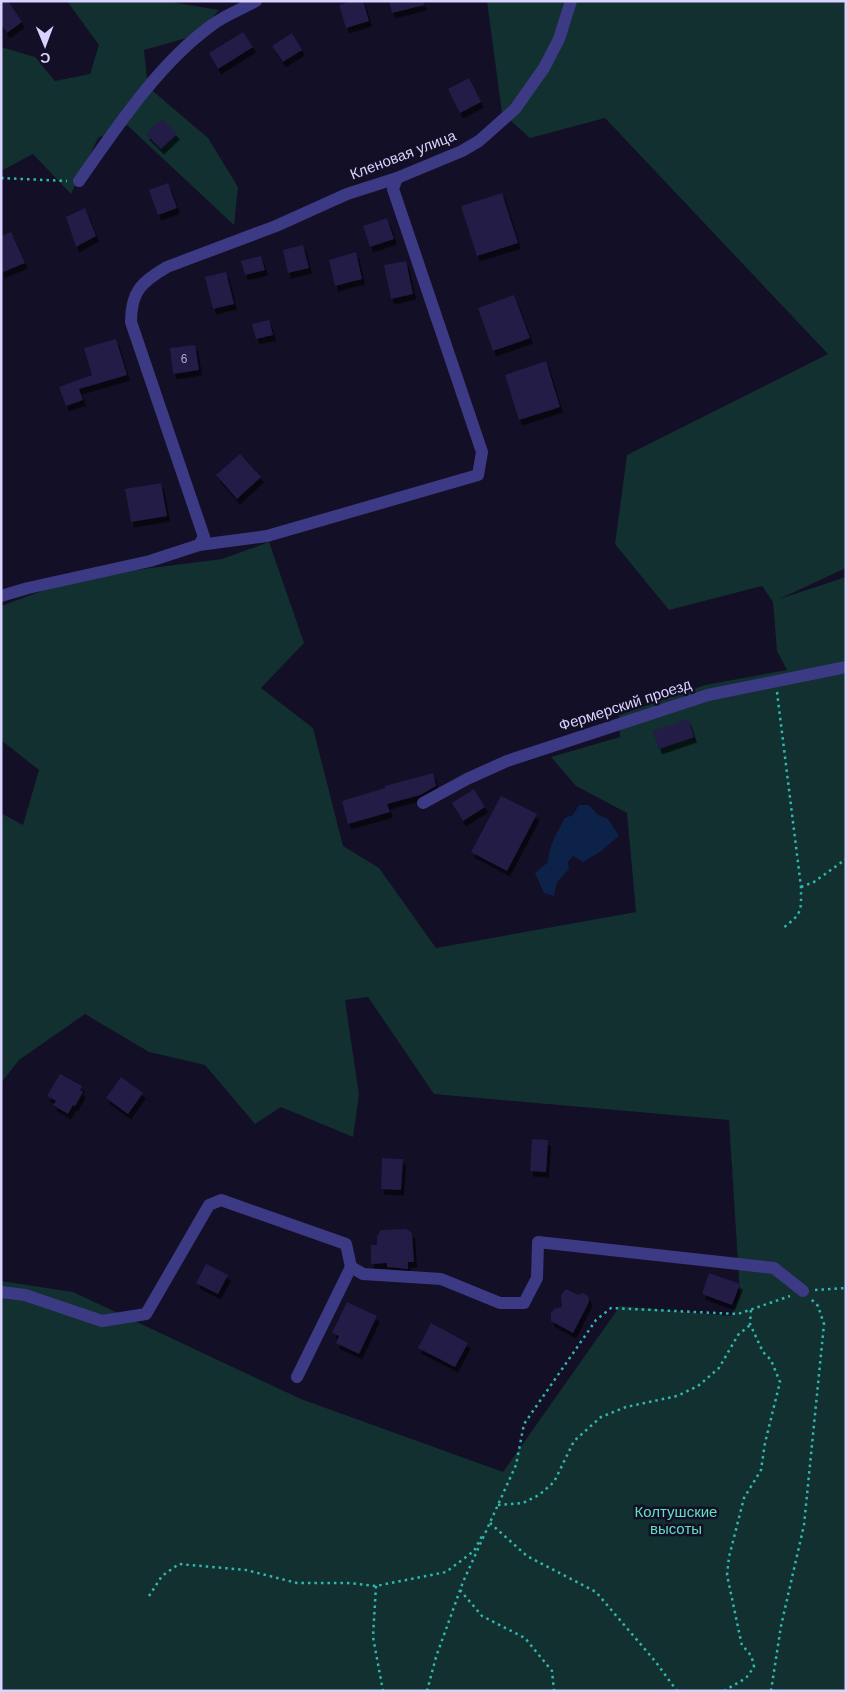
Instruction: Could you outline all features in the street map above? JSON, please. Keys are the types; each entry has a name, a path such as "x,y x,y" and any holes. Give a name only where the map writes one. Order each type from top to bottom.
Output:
{"street":[{"path":"79,182 115,128 156,78 196,37 208,28 256,1"},
{"name":"Кленовая улица","path":"199,545 204,537 131,322 131,306 136,292 153,275 167,267 276,226 347,194 397,178 462,151 479,141 515,109 544,68 558,39 571,1"},
{"path":"1,596 28,588 150,562 199,545 266,536 478,475 482,452 393,189 397,178"},
{"name":"Фермерский проезд","path":"423,803 467,779 508,761 708,695 846,667"},
{"path":"1,1292 25,1295 102,1321 146,1314 210,1205 221,1200 346,1244 351,1267 297,1377"},
{"path":"351,1267 363,1274 441,1280 500,1303 524,1303 537,1278 538,1242 774,1268 803,1291"}],"path":[{"path":"1,178 79,182"},
{"path":"775,681 779,699 801,887 801,908 798,917 783,928"},
{"path":"801,887 814,882 846,860"},
{"path":"427,1691 436,1657 460,1590 516,1465 524,1424 596,1320 611,1308 738,1314 803,1291 846,1288"},
{"path":"771,1691 781,1626 804,1525 824,1324 818,1306 803,1291"},
{"path":"724,1691 746,1678 754,1668 753,1660 742,1646 727,1575 729,1557 744,1498 761,1470 765,1443 780,1382 771,1360 764,1352 750,1324 751,1309"},
{"path":"498,1505 524,1503 539,1495 554,1482 574,1441 601,1417 626,1407 678,1396 698,1386 719,1368 738,1335 750,1324"},
{"path":"149,1596 162,1576 179,1564 246,1570 297,1583 348,1583 376,1586 446,1572 474,1551 494,1514"},
{"path":"490,1523 527,1556 596,1592 655,1661 677,1691"},
{"path":"376,1586 373,1638 383,1691"},
{"path":"460,1590 482,1616 525,1638 552,1672 554,1691"}],"green space":[{"path":"67,1 166,1 219,10 197,35 144,50 148,87 208,138 238,187 234,225 127,125 98,138 71,194 33,154 1,171 1,47 35,57 55,81 90,74 99,45"},
{"name":"Колтушские высоты","path":"487,1 846,1 846,568 779,599 846,577 846,1691 1,1691 1,1281 73,1292 301,1399 503,1472 620,1306 731,1316 740,1295 729,1120 434,1094 368,997 345,1000 359,1095 353,1137 281,1107 255,1124 205,1065 149,1052 85,1014 19,1060 1,1083 1,813 23,825 39,770 1,740 1,606 80,577 222,559 269,542 304,643 261,688 313,728 343,846 379,868 436,948 636,912 627,813 576,786 551,757 620,737 619,715 705,685 787,670 777,651 773,602 762,586 669,610 615,544 627,455 828,354 605,118 530,138 502,113"}],"water":[{"path":"579,805 589,805 597,814 608,819 619,836 600,852 583,862 573,856 568,862 569,869 557,882 554,896 544,893 535,873 548,862 552,845 559,829 565,818 573,815"}],"building":[{"path":"1,1 8,1 22,22 7,33 1,24"},
{"path":"352,1 363,1 369,21 346,28 339,5"},
{"path":"389,1 423,1 424,5 392,13"},
{"path":"243,32 253,47 218,69 209,53"},
{"path":"292,33 302,50 283,62 272,46"},
{"path":"469,78 481,102 460,113 448,89"},
{"path":"162,119 177,134 161,149 146,134"},
{"path":"168,183 177,208 158,215 149,190"},
{"path":"502,193 518,243 477,256 461,206"},
{"path":"85,208 96,236 76,247 66,217"},
{"path":"387,218 394,239 370,247 363,226"},
{"path":"11,232 25,263 1,273 1,236"},
{"path":"303,245 309,268 288,273 283,250"},
{"path":"356,252 362,279 335,286 329,260"},
{"path":"261,256 265,270 245,275 241,261"},
{"path":"406,261 413,294 391,299 384,265"},
{"path":"226,272 234,304 213,309 205,277"},
{"path":"514,295 530,338 493,351 478,308"},
{"path":"269,320 273,335 256,339 252,324"},
{"path":"116,339 127,375 79,389 83,400 66,406 59,387 92,375 84,348"},
{"path":"195,345 199,370 173,374 170,348"},
{"path":"546,361 560,407 519,420 505,375"},
{"path":"240,454 261,477 237,499 216,475"},
{"path":"161,483 167,516 131,522 125,489"},
{"path":"688,719 694,737 659,749 653,731"},
{"path":"433,773 436,786 420,795 387,804 390,812 348,824 342,801 385,788 385,786"},
{"path":"474,789 485,807 463,821 452,803"},
{"path":"501,796 537,814 507,871 471,852"},
{"path":"60,1074 82,1086 80,1090 83,1092 68,1114 53,1105 56,1101 47,1096"},
{"path":"121,1077 143,1093 128,1114 106,1098"},
{"path":"532,1139 548,1140 546,1172 530,1171"},
{"path":"382,1158 403,1159 401,1190 381,1189"},
{"path":"406,1229 412,1233 414,1262 408,1262 408,1269 387,1267 387,1263 371,1264 371,1245 377,1245 377,1236 381,1230"},
{"path":"206,1264 228,1275 218,1294 196,1283"},
{"path":"709,1273 740,1284 732,1305 702,1294"},
{"path":"566,1289 578,1295 583,1293 588,1296 589,1302 573,1333 551,1321 551,1313 554,1309 562,1307 561,1295"},
{"path":"347,1302 377,1316 359,1354 336,1343 339,1336 332,1333"},
{"path":"431,1323 468,1343 455,1367 418,1348"}]}
